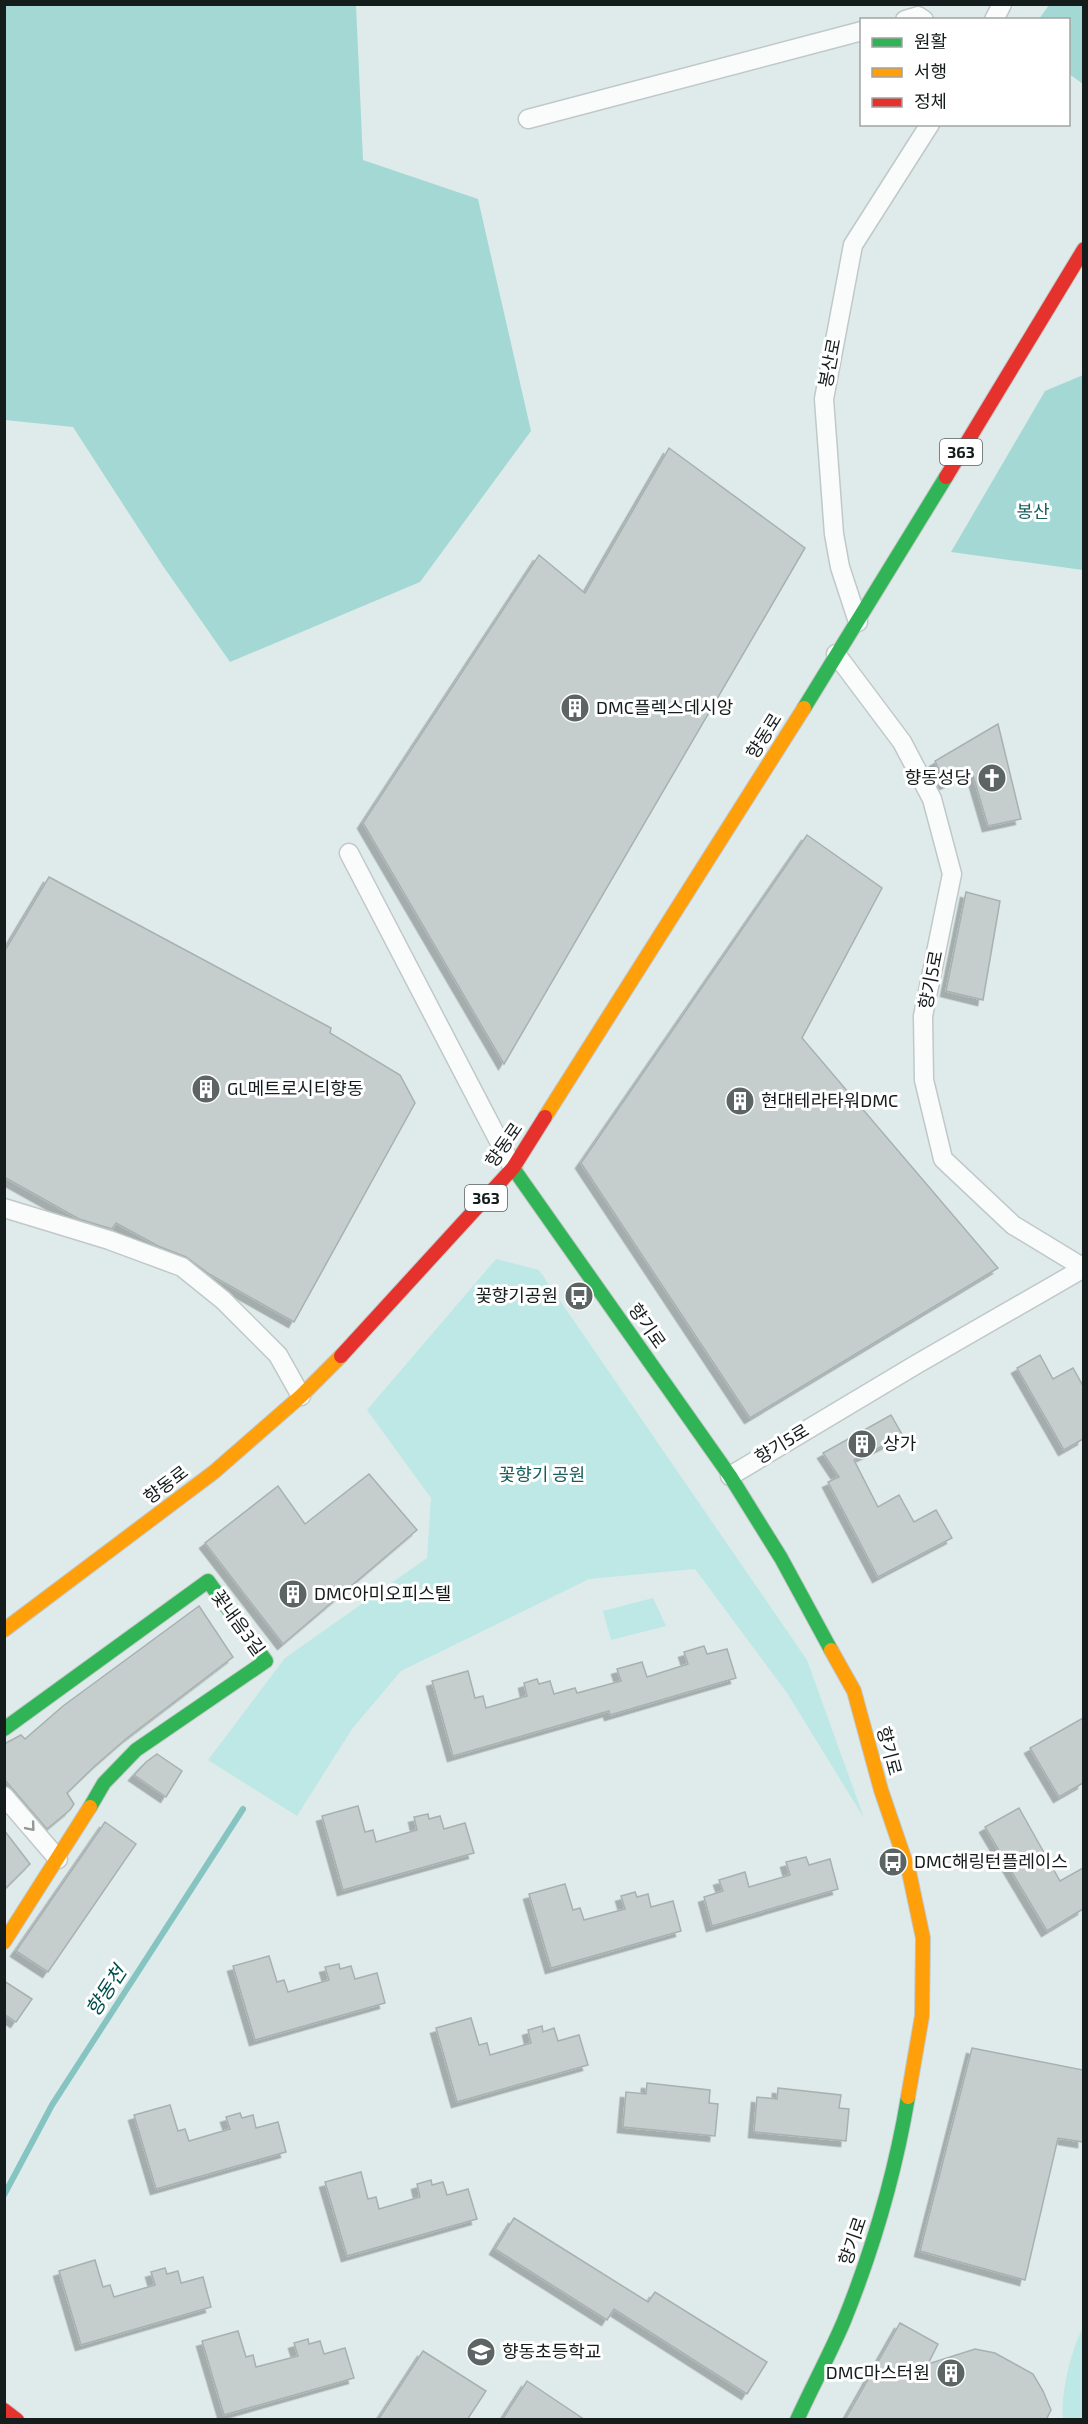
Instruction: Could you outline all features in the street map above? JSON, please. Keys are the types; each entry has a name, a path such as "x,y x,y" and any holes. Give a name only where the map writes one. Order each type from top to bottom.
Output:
{"main road":[{"name":"363","path":"836,654 858,622 1083,249"},
{"name":"향동로","path":"4,1630 214,1472 301,1396 343,1354 513,1168 836,654"},
{"name":"향기로","path":"513,1168 730,1476 781,1558 854,1691 882,1790 909,1872 923,1938 922,2016 899,2148 880,2218 850,2304 797,2420"},
{"name":"꽃내음3길","path":"4,1729 207,1581 266,1661 136,1750 104,1783 4,1942"},
{"path":"4,2410 17,2420"}],"street":[{"path":"995,18 1002,4"},
{"path":"528,119 860,31"},
{"name":"봉산로","path":"858,622 840,567 834,534 824,399 853,245 929,126"},
{"name":"향기5로","path":"730,1476 1083,1268 1012,1225 943,1159 924,1080 923,1016 952,874 932,799 902,742 836,654"},
{"path":"349,853 513,1168"},
{"path":"4,1208 109,1240 182,1267 223,1300 278,1355 301,1396"},
{"path":"4,1796 58,1859"}],"green space":[{"path":"4,5 356,5 363,160 478,199 531,431 420,582 230,662 163,566 73,427 5,420"},
{"path":"1049,5 1083,5 1083,84 1070,75 1070,18 1040,18"},
{"name":"봉산","path":"1083,375 1083,570 951,552 1045,391"},
{"name":"꽃향기 공원","path":"496,1259 539,1270 807,1660 864,1818 787,1693 695,1569 589,1579 401,1671 352,1729 297,1816 208,1760 285,1658 427,1558 431,1498 367,1410"},
{"path":"653,1598 666,1626 611,1640 603,1611"},
{"path":"1083,2328 1083,2419 1063,2419 1063,2398 1067,2373"}],"building":[{"name":"DMC플렉스데시앙","path":"669,448 805,548 504,1064 363,823 539,555 585,593"},
{"name":"향동성당","path":"998,724 1021,819 988,826 972,772 945,784 935,761"},
{"name":"현대테라타워DMC","path":"807,835 882,888 802,1038 998,1268 750,1418 581,1163"},
{"name":"GL메트로시티향동","path":"49,877 331,1028 330,1033 400,1075 415,1103 294,1322 209,1274 186,1257 158,1246 116,1223 112,1229 79,1219 4,1177 4,952"},
{"path":"966,892 1000,901 983,1000 946,991"},
{"path":"1040,1355 1053,1379 1073,1368 1083,1386 1083,1439 1064,1450 1017,1368"},
{"path":"891,1415 903,1436 854,1460 878,1507 899,1495 914,1522 936,1510 952,1538 878,1577 828,1482 839,1477 823,1453"},
{"name":"DMC아미오피스텔","path":"369,1474 417,1530 283,1644 205,1543 278,1486 305,1524"},
{"path":"199,1606 233,1657 127,1738 96,1765 67,1793 74,1804 70,1810 47,1829 4,1779 4,1744 21,1735 25,1739 63,1706"},
{"path":"704,1646 707,1654 727,1649 736,1678 610,1715 609,1711 453,1756 432,1681 468,1671 475,1698 483,1696 486,1708 527,1696 524,1683 537,1679 539,1684 550,1681 554,1694 575,1688 577,1693 621,1681 617,1669 642,1662 647,1677 688,1664 684,1652"},
{"path":"1083,1718 1083,1783 1059,1797 1030,1748"},
{"path":"157,1754 182,1771 166,1797 134,1775"},
{"path":"358,1806 365,1832 373,1830 376,1842 417,1830 414,1817 428,1814 429,1819 440,1816 444,1829 465,1823 474,1853 343,1890 322,1816"},
{"path":"1019,1808 1060,1881 1083,1868 1083,1909 1047,1931 985,1827"},
{"path":"105,1822 136,1844 48,1972 16,1951"},
{"path":"4,1830 30,1864 4,1890"},
{"path":"806,1857 809,1865 830,1859 838,1889 712,1926 704,1897 723,1891 719,1880 745,1872 749,1887 790,1875 786,1862"},
{"path":"565,1884 573,1910 580,1908 584,1920 625,1909 621,1896 635,1892 637,1897 648,1894 651,1907 673,1901 681,1931 551,1968 529,1894"},
{"path":"269,1956 277,1982 284,1980 288,1992 329,1980 325,1967 339,1964 340,1969 351,1966 355,1979 377,1973 385,2003 255,2040 233,1966"},
{"path":"4,1981 32,1999 16,2022 4,2014"},
{"path":"471,2018 479,2045 487,2043 490,2055 531,2043 528,2030 542,2026 543,2032 554,2028 558,2041 579,2035 588,2065 457,2102 436,2028"},
{"path":"972,2048 1083,2070 1083,2142 1058,2138 1025,2280 920,2251"},
{"path":"647,2083 710,2090 709,2103 718,2104 715,2136 623,2127 626,2092 646,2094"},
{"path":"778,2088 841,2095 839,2108 849,2109 846,2141 754,2132 757,2097 777,2099"},
{"path":"170,2105 178,2131 185,2129 189,2141 230,2129 226,2117 240,2113 242,2118 253,2115 256,2128 278,2122 286,2152 156,2189 134,2115"},
{"path":"361,2172 368,2199 376,2197 379,2209 420,2197 417,2184 431,2180 432,2185 443,2182 447,2195 468,2189 477,2219 347,2256 325,2182"},
{"path":"514,2218 648,2302 655,2292 767,2362 747,2394 614,2309 607,2320 495,2249"},
{"path":"95,2260 103,2287 110,2285 114,2297 155,2285 151,2272 165,2268 167,2274 178,2271 181,2283 203,2277 211,2307 81,2345 59,2271"},
{"name":"DMC마스터원","path":"900,2323 938,2344 928,2364 975,2349 995,2353 1033,2374 1051,2410 1046,2420 845,2420"},
{"path":"238,2331 246,2357 253,2355 256,2367 298,2356 294,2343 308,2339 309,2344 320,2341 324,2354 345,2348 354,2378 224,2415 202,2341"},
{"path":"423,2351 486,2391 467,2420 378,2420"},
{"path":"527,2381 585,2420 502,2420"}],"waterway":[{"name":"향동천","path":"4,2195 52,2105 243,1809"}],"traffic: fast":[{"path":"804,708 946,477"},
{"path":"513,1168 730,1476 781,1558 831,1650"},
{"path":"4,1729 208,1581 266,1661 136,1750 104,1783 90,1807"},
{"path":"797,2420 855,2294 890,2183 908,2097"}],"traffic: slow":[{"path":"545,1117 804,708"},
{"path":"4,1630 214,1472 301,1396 341,1356"},
{"path":"831,1650 854,1691 881,1790 909,1872 923,1938 922,2016 908,2097"},
{"path":"4,1942 90,1807"}],"traffic: jam":[{"path":"946,477 1084,249"},
{"path":"341,1356 513,1168 545,1117"},
{"path":"4,2410 17,2420"}],"place":[{"name":"DMC플렉스데시앙","path":"575,708"},
{"name":"향동성당","path":"992,778"},
{"name":"GL메트로시티향동","path":"206,1089"},
{"name":"현대테라타워DMC","path":"740,1101"},
{"name":"꽃향기공원","path":"579,1296"},
{"name":"상가","path":"862,1444"},
{"name":"DMC아미오피스텔","path":"293,1594"},
{"name":"DMC해링턴플레이스","path":"893,1862"},
{"name":"향동초등학교","path":"481,2352"},
{"name":"DMC마스터원","path":"951,2373"}]}
